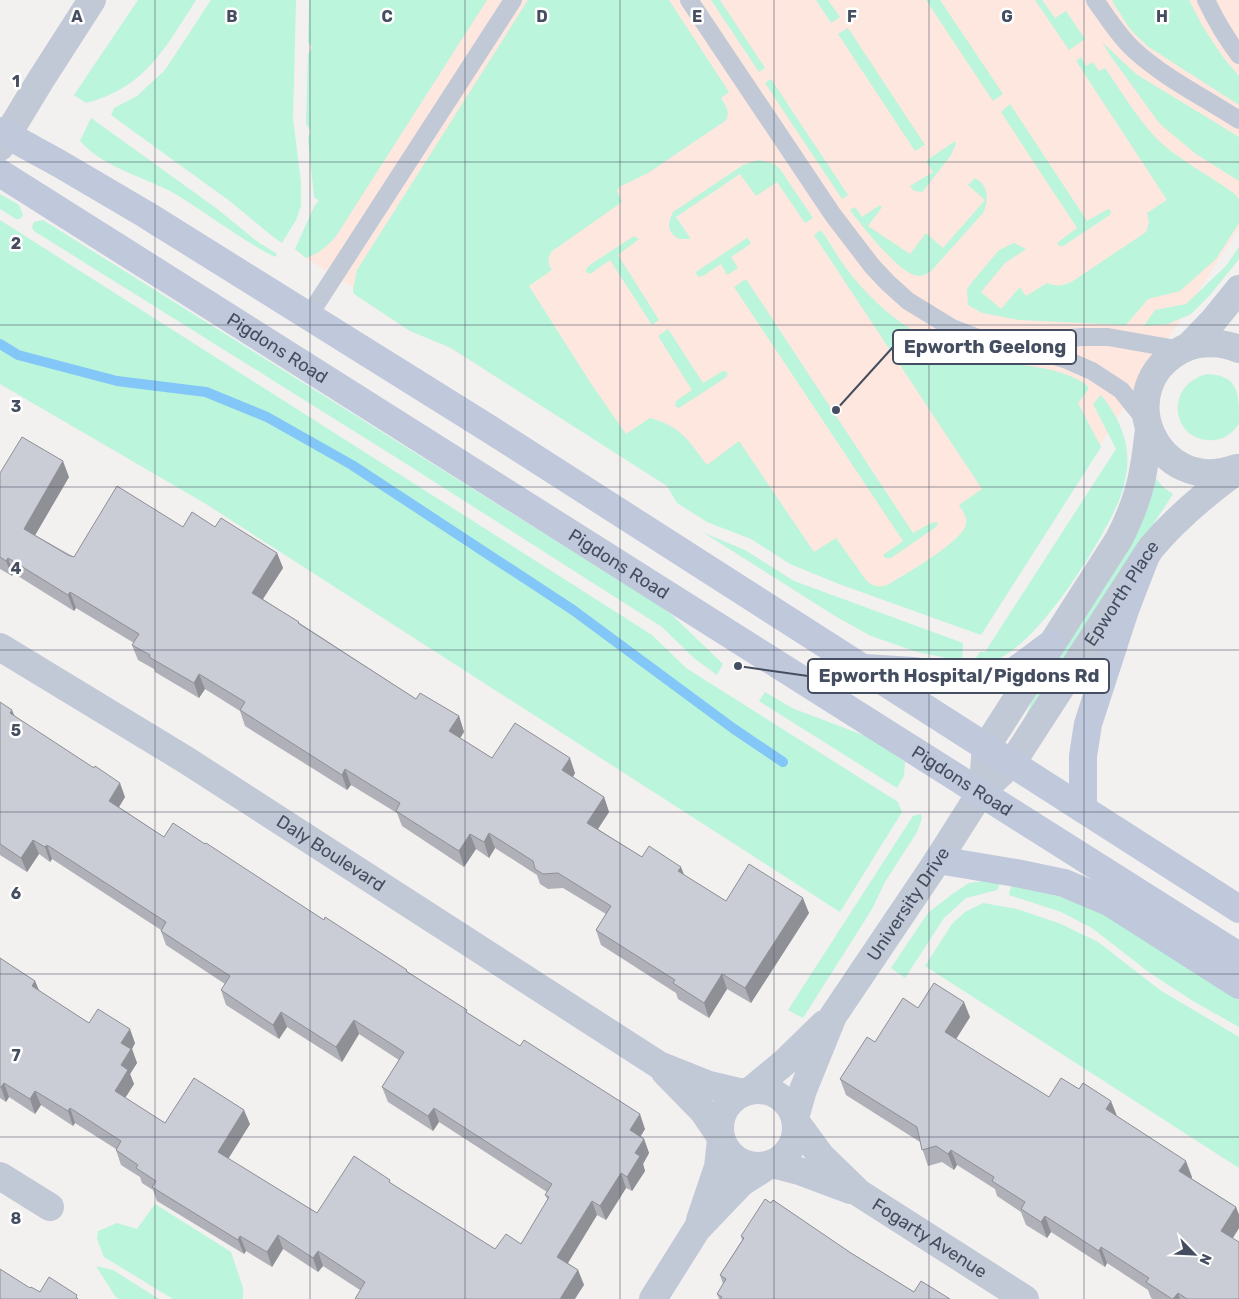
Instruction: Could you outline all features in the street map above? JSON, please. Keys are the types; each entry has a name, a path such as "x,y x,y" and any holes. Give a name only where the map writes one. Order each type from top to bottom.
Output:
{"street":[{"path":"92,0 2,138 121,200 491,430 1239,909"},
{"name":"Pigdons Road","path":"0,173 1239,956"},
{"path":"1186,348 1213,321 1239,289"},
{"path":"1186,348 1213,343 1239,349"},
{"name":"Epworth Place","path":"986,747 1128,522 1138,497 1144,474 1148,426 1146,401 1152,380 1164,362 1186,348"},
{"path":"1148,426 1153,439 1166,456 1183,468 1194,472 1214,474 1239,468"},
{"name":"Epworth Place","path":"1012,763 1144,558 1181,515 1239,468"},
{"path":"1084,808 1082,756 1090,716 1144,558"},
{"path":"861,668 966,677 994,676 1016,670 1051,644"},
{"name":"Daly Boulevard","path":"0,647 186,760 659,1065 709,1085 746,1092"},
{"name":"University Drive","path":"981,792 986,747"},
{"name":"University Drive","path":"746,1092 785,1062 832,1016 938,860 981,792 1012,763"},
{"path":"938,860 1016,873 1064,884 1108,902 1239,985"},
{"name":"University Drive","path":"795,1120 803,1090 832,1016"},
{"name":"Daly Boulevard","path":"659,1065 703,1111 721,1138"},
{"path":"697,1229 718,1167 721,1138 720,1123 724,1111 732,1100 746,1092 760,1090 778,1095 786,1102 795,1120 821,1156 859,1193"},
{"path":"653,1299 697,1229 741,1183 781,1159 793,1142 796,1132 795,1120"},
{"path":"721,1138 727,1150 735,1159 745,1164 758,1166 771,1164 800,1171 859,1193"},
{"path":"0,1176 50,1208"},
{"name":"Fogarty Avenue","path":"859,1193 1025,1299"}],"lane":[{"path":"308,317 512,0"},
{"path":"689,0 833,215 872,266 888,283 908,301 952,328 978,338 1015,343 1081,366 1103,377 1126,394 1148,426"},
{"path":"1095,0 1117,32 1132,48 1149,62 1239,120"},
{"path":"1206,0 1221,28 1239,54"},
{"path":"1015,343 1082,337 1108,337 1186,348"}],"shaded area":[{"path":"469,0 1239,0 1239,228 980,632 791,562 306,258"}],"green space":[{"path":"138,0 196,0 152,64 124,87 86,103 74,95"},
{"path":"211,0 296,0 293,118 301,182 301,206 296,220 282,243 231,202 111,115 114,108 137,96 165,70"},
{"path":"309,0 487,0 336,236 322,249 306,258 295,249 315,205 319,201 314,197 308,138 311,131 306,124 308,54 312,48 308,43"},
{"path":"528,0 669,0 729,92 721,98 728,112 725,121 648,173 619,187 617,191 622,202 551,252 548,261 552,270 529,286 590,382 626,434 650,418 661,422 677,430 695,448 707,465 739,441 814,552 836,538 866,580 876,586 890,583 912,570 936,555 957,538 964,530 966,523 965,516 959,505 982,489 814,235 821,230 861,287 895,318 913,330 932,341 952,349 974,356 1056,371 1088,386 1088,390 1078,403 1101,447 981,635 839,584 790,564 751,539 707,522 677,503 667,486 451,348 410,331 354,294 357,270"},
{"path":"711,0 720,0 765,68 759,72"},
{"path":"816,0 828,0 840,17 831,23"},
{"path":"926,0 940,0 1003,94 993,101"},
{"path":"1035,0 1042,0 1055,18 1066,11 1085,39 1069,50"},
{"path":"1189,0 1203,27 1223,57 1239,76 1239,105 1147,46 1130,29 1112,1"},
{"path":"848,28 925,145 915,151 838,34"},
{"path":"1102,42 1136,74 1239,137 1239,181 1196,154 1160,124"},
{"path":"1081,57 1086,66 1093,62 1099,71 1105,68 1136,113 1157,139 1185,161 1235,194 1239,199 1239,223 1216,259 1180,291 1148,299 1126,325 1019,320 982,313 968,305 967,289 999,250 1014,243 1026,249 1005,263 981,292 1001,309 1020,287 1026,296 1047,283 1060,285 1073,281 1146,232 1149,222 1147,213 1167,200 1076,61"},
{"path":"771,79 848,195 842,199 765,83"},
{"path":"1010,104 1087,221 1108,209 1111,211 1110,215 1063,246 1059,246 1057,243 1077,228 1001,112"},
{"path":"91,118 216,208 258,242 277,254 275,257 165,188 114,166 90,151 80,141"},
{"path":"955,141 956,144 951,155 924,190 922,192 914,191 910,186 933,172 926,161"},
{"path":"758,160 774,164 780,169 813,218 805,223 777,182 756,196 740,174 676,217 691,239 679,239 672,234 669,224 673,212 743,165"},
{"path":"975,178 980,181 985,189 987,198 983,213 932,270 924,275 914,275 898,265 850,210 855,207 862,217 880,205 882,207 868,226 910,254 926,233 943,248 985,200 968,185"},
{"path":"0,194 19,205 23,215 20,219 16,219 0,209"},
{"path":"0,220 652,635 686,668 898,802 902,812 840,912 206,504 0,384"},
{"path":"43,220 655,603 672,615 723,664 717,675 694,658 662,627 397,458 34,231 32,227 34,222"},
{"path":"634,236 639,239 618,255 659,320 652,325 610,260 590,274 586,272 586,269 591,264"},
{"path":"747,238 751,242 749,245 731,257 738,268 727,275 721,264 703,276 698,277 697,271"},
{"path":"1239,247 1239,259 1210,295 1191,314 1168,324 1144,326 1155,310 1186,304 1226,266"},
{"path":"746,279 913,533 931,523 936,522 938,524 891,558 885,558 883,555 903,541 734,287"},
{"path":"668,329 703,383 723,371 728,374 725,378 679,408 675,406 676,401 692,390 658,336"},
{"path":"1207,374 1218,375 1231,382 1235,388 1238,403 1239,423 1226,437 1215,440 1200,439 1189,433 1182,424 1178,413 1179,401 1184,390 1193,380"},
{"path":"1101,395 1113,411 1122,429 1127,449 1125,479 1121,495 1113,513 1081,569 1038,627 1015,649 993,661 974,661 980,652 985,652 1116,449 1093,404"},
{"path":"1154,475 1162,486 1173,494 1029,715 1027,713 1035,693"},
{"path":"704,533 745,550 794,581 963,643 962,661 917,652 871,636 835,616"},
{"path":"765,692 792,708 868,737 905,762 904,776 897,788 759,701"},
{"path":"921,814 922,818 917,832 885,882 872,909 803,1018 788,1010 913,816"},
{"path":"984,881 1000,883 997,890 966,898 944,918 905,978 891,968 928,913 969,883"},
{"path":"1011,885 1086,903 1239,992 1239,1027 1193,1001 1150,973 1092,928 1061,912 1009,895"},
{"path":"983,903 1017,909 1061,924 1098,942 1160,990 1239,1037 1239,1168 925,966 952,924 965,912"},
{"path":"155,1204 231,1252 243,1288 243,1299 173,1299 104,1257 97,1239 98,1231 117,1223 137,1229"},
{"path":"96,1266 113,1270 159,1299 119,1299 115,1296"}],"building":[{"path":"22,437 63,461 24,529 68,555 74,557 117,486 183,527 192,512 215,527 221,518 277,553 252,593 416,699 420,693 459,716 449,731 492,758 515,723 570,758 562,770 604,797 587,823 642,857 649,846 681,867 678,871 726,901 749,864 803,898 745,988 722,974 704,1003 673,983 675,980 596,930 611,906 558,873 543,874 535,869 533,861 489,833 484,842 470,834 459,851 396,811 400,803 345,769 342,775 240,710 245,702 199,674 194,683 149,657 150,655 132,645 139,634 70,592 68,595 8,558 6,561 0,557 0,473"},
{"path":"0,702 12,710 10,713 120,783 109,801 164,837 173,823 324,920 325,917 520,1046 524,1040 640,1114 630,1130 644,1139 635,1153 640,1156 627,1177 621,1173 600,1206 592,1201 557,1257 578,1270 560,1299 355,1299 365,1282 318,1251 313,1258 278,1235 267,1252 240,1236 238,1240 152,1187 156,1181 136,1168 138,1165 116,1150 121,1141 70,1108 68,1111 35,1091 30,1099 4,1083 0,1087 0,958 35,981 32,986 89,1023 98,1009 130,1029 121,1043 131,1049 121,1065 128,1070 115,1091 165,1123 194,1078 244,1110 218,1152 317,1213 354,1156 390,1180 389,1182 495,1249 506,1234 521,1244 549,1197 545,1195 552,1184 434,1108 428,1116 382,1087 404,1052 354,1020 336,1047 281,1012 273,1025 221,990 230,976 161,931 166,922 47,845 45,847 33,840 21,858 0,844"},
{"path":"934,983 964,1002 945,1032 1049,1097 1061,1078 1079,1089 1083,1083 1111,1101 1106,1109 1186,1161 1179,1171 1236,1207 1221,1231 1239,1242 1239,1299 1187,1299 1178,1293 1172,1299 1146,1282 1149,1278 1101,1247 1099,1251 1045,1216 1041,1222 1021,1209 1025,1202 992,1181 994,1177 951,1150 948,1154 936,1146 922,1150 917,1127 840,1079 867,1037 875,1042 903,998 918,1008"},
{"path":"765,1199 771,1203 773,1200 851,1253 914,1292 921,1281 950,1299 720,1299 722,1297 717,1294 726,1279 720,1275 744,1238 741,1236"},
{"path":"0,1269 30,1288 40,1292 49,1277 77,1295 78,1299 0,1299"}],"waterway":[{"path":"0,344 18,355 117,381 206,392 267,417 352,465 573,610 734,729 783,762"}],"place":[{"name":"Epworth Geelong","path":"836,410"},
{"name":"Epworth Hospital/Pigdons Rd","path":"738,666"}]}
